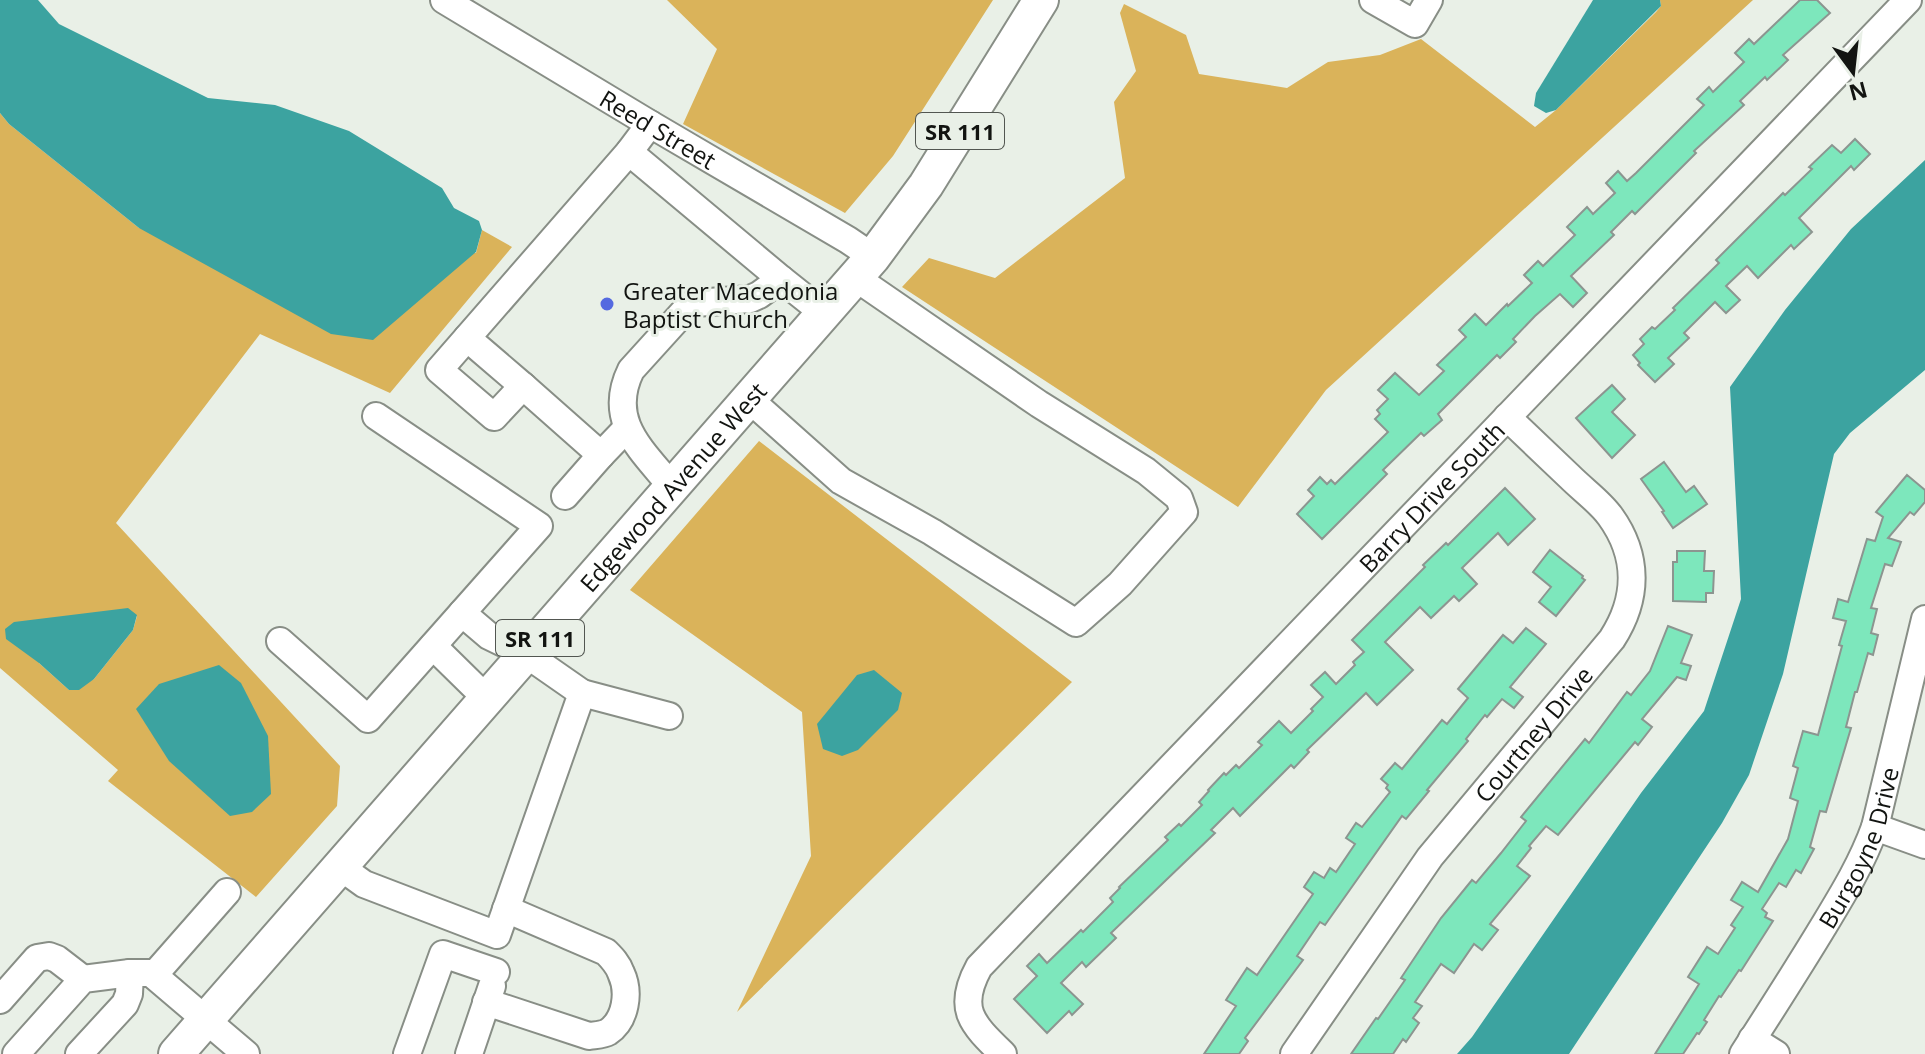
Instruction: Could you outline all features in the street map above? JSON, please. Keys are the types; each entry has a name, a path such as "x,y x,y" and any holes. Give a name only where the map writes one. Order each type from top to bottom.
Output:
{"main road":[{"name":"Edgewood Avenue West","path":"176,1054 865,267 926,185 1041,0"}],"street":[{"name":"Reed Street","path":"444,0 848,240 865,267 1039,404 1146,471 1179,498 1184,512 1120,584 1076,623 932,532 841,481 749,399"},
{"path":"1373,0 1415,24 1429,0"},
{"name":"Barry Drive South","path":"1003,1054 979,1031 971,1018 967,1000 970,983 979,967 1908,0"},
{"path":"523,386 494,417 439,370 650,124"},
{"path":"629,152 825,314"},
{"path":"672,487 627,428 625,392 631,370 689,306 750,299 781,279"},
{"path":"467,338 601,455"},
{"path":"280,641 368,719 539,526 376,416"},
{"name":"Courtney Drive","path":"1294,1054 1430,857 1612,639 1629,604 1632,581 1630,559 1609,515 1507,417"},
{"path":"565,496 627,428"},
{"path":"462,613 489,636 526,654 582,693 669,716"},
{"name":"Burgoyne Drive","path":"1748,1046 1853,877 1875,827 1925,619"},
{"path":"433,646 487,699"},
{"path":"469,1054 496,972 497,935 582,693"},
{"path":"1875,827 1925,845"},
{"path":"339,866 364,884 497,935"},
{"path":"79,1054 125,1004 142,974 227,892"},
{"path":"486,1002 589,1036 606,1033 621,1019 625,1002 622,974 606,952 506,909"},
{"path":"407,1054 443,954 496,972"},
{"path":"0,1000 37,958 49,956 57,959 83,979 142,974 207,1020 246,1054"},
{"path":"16,1054 83,979"},
{"path":"1748,1046 1776,1054"}],"shaded area":[{"path":"667,0 993,0 893,156 845,213 683,124 717,49"},
{"path":"1660,0 1753,0 1326,390 1238,507 902,287 929,258 995,278 1125,178 1114,102 1136,71 1120,13 1124,4 1186,35 1199,74 1287,88 1328,62 1380,55 1421,39 1535,127 1656,12 1661,6"},
{"path":"0,113 9,124 139,228 476,253 482,230 512,247 390,393 260,334 116,523 340,766 337,806 256,897 108,781 118,770 0,668","holes":["137,616 133,630 94,679 69,690 39,663"]},
{"path":"759,441 1072,682 737,1012 811,856 802,712 630,590"}],"water":[{"path":"0,0 38,0 59,24 208,98 275,105 349,131 442,188 454,208 479,221 482,230 476,252 373,340 331,334 139,228 9,124 0,113"},
{"path":"1593,0 1660,0 1661,6 1556,110 1546,113 1534,106 1536,93"},
{"path":"1925,160 1925,370 1850,433 1834,454 1783,674 1749,775 1722,823 1569,1054 1457,1054 1472,1037 1641,793 1704,711 1741,599 1730,387 1785,310 1851,229"},
{"path":"128,608 137,615 133,630 94,679 79,690 69,690 6,639 5,629 14,622"},
{"path":"219,665 241,683 268,736 271,794 252,812 230,816 169,761 136,709 159,684"},
{"path":"874,670 902,693 898,710 858,750 842,756 823,749 817,724 857,675"}],"building":[{"path":"1800,0 1817,0 1830,13 1783,55 1788,60 1740,101 1744,105 1694,151 1696,153 1635,214 1632,211 1611,232 1614,235 1571,276 1587,293 1573,307 1560,294 1535,316 1513,339 1516,342 1500,358 1497,355 1438,414 1442,420 1424,436 1421,433 1383,470 1387,474 1322,539 1297,514 1314,496 1308,490 1320,477 1327,484 1331,480 1335,484 1388,432 1375,419 1380,414 1377,410 1388,399 1378,390 1395,373 1419,395 1444,371 1437,365 1466,337 1459,330 1475,314 1486,325 1532,283 1524,275 1538,261 1543,266 1575,235 1567,227 1587,207 1593,214 1615,193 1606,183 1618,171 1627,181 1636,173 1704,105 1697,99 1709,87 1713,92 1744,62 1735,53 1749,39 1754,44"},
{"path":"1855,139 1870,154 1854,170 1851,166 1799,218 1812,232 1794,249 1791,245 1758,278 1747,266 1726,286 1740,300 1726,313 1715,302 1684,333 1689,338 1668,358 1674,364 1655,382 1638,365 1640,363 1633,355 1644,344 1640,339 1675,310 1673,308 1719,263 1716,260 1783,193 1785,195 1812,169 1809,167 1832,145 1841,153"},
{"path":"1612,385 1625,399 1612,412 1635,435 1612,458 1576,418"},
{"path":"1664,462 1686,492 1694,486 1707,504 1673,528 1641,479"},
{"path":"1907,475 1925,490 1925,502 1914,515 1910,512 1888,538 1901,542 1892,566 1885,564 1871,608 1877,609 1871,633 1878,635 1873,655 1868,653 1855,692 1846,727 1851,728 1826,812 1820,811 1810,847 1814,849 1801,873 1796,870 1786,887 1779,883 1762,909 1767,913 1765,917 1773,921 1741,971 1719,996 1699,1034 1683,1054 1655,1054 1699,984 1688,977 1707,947 1718,954 1735,928 1731,925 1743,907 1731,900 1742,882 1758,892 1788,839 1798,801 1790,798 1798,768 1793,766 1803,731 1818,735 1842,646 1839,645 1846,621 1833,618 1838,599 1848,602 1867,539 1875,541 1883,517 1876,512"},
{"path":"1505,488 1535,519 1508,545 1498,533 1462,568 1477,584 1459,601 1454,596 1431,618 1420,607 1385,642 1413,670 1377,705 1366,693 1307,750 1309,752 1294,768 1291,765 1240,816 1233,808 1211,830 1215,833 1111,933 1116,938 1086,967 1082,962 1061,983 1083,1004 1072,1015 1069,1011 1047,1033 1014,999 1037,976 1027,966 1039,954 1047,963 1081,930 1083,932 1113,902 1110,898 1119,887 1168,840 1165,837 1202,805 1199,802 1208,790 1224,773 1226,775 1236,765 1239,768 1262,745 1258,742 1279,721 1291,733 1313,711 1311,709 1323,697 1311,685 1325,672 1336,684 1355,665 1353,662 1364,652 1352,640 1425,567 1423,565 1446,543 1448,545"},
{"path":"1550,550 1585,580 1556,616 1539,602 1551,587 1533,572"},
{"path":"1677,551 1705,551 1704,571 1714,571 1713,593 1706,593 1706,602 1673,601 1673,562 1677,562"},
{"path":"1668,626 1692,635 1681,663 1691,666 1686,680 1677,677 1642,719 1652,727 1638,745 1635,742 1558,835 1546,826 1529,846 1531,848 1517,866 1530,876 1490,924 1498,930 1482,950 1474,944 1454,973 1441,964 1415,1002 1422,1006 1413,1018 1419,1023 1406,1042 1403,1039 1393,1054 1351,1054 1405,980 1401,978 1441,918 1472,880 1476,883 1501,853 1526,821 1521,817 1585,739 1589,743 1627,692 1631,695 1650,671"},
{"path":"1526,628 1546,644 1510,687 1523,697 1514,708 1502,699 1487,717 1485,715 1406,819 1402,816 1325,925 1320,922 1297,956 1303,960 1245,1038 1248,1041 1239,1054 1204,1054 1236,1006 1226,1000 1247,968 1257,975 1313,894 1304,887 1314,872 1324,878 1330,868 1336,872 1355,844 1346,838 1356,823 1362,827 1390,792 1381,779 1395,763 1402,769 1442,720 1447,724 1468,698 1458,689 1503,635 1513,643"}],"place":[{"name":"Greater Macedonia Baptist Church","path":"607,304"}]}
